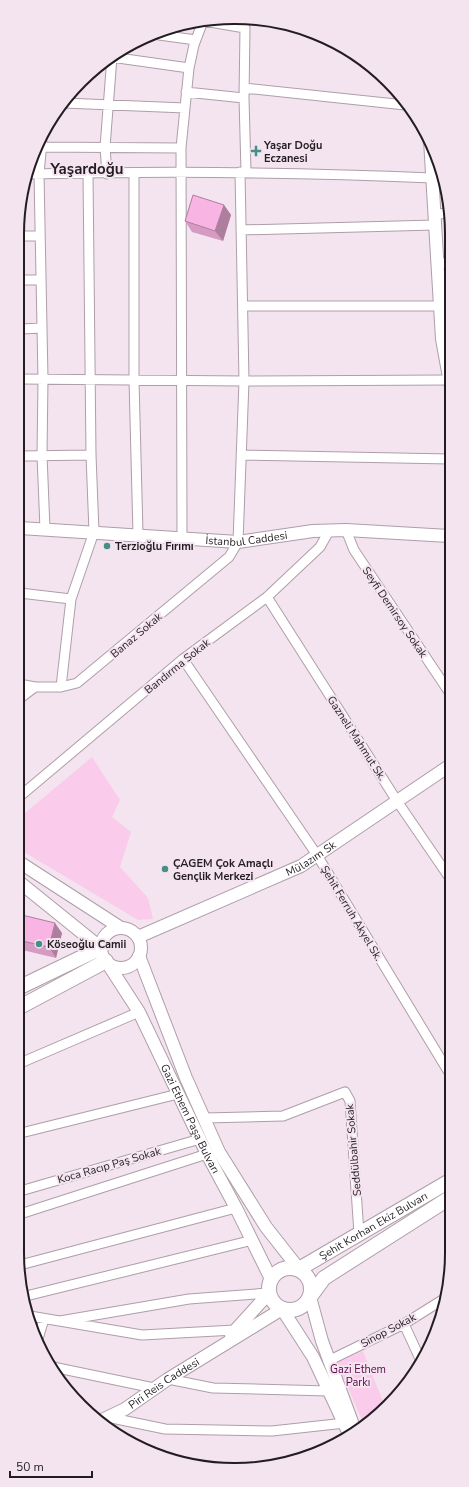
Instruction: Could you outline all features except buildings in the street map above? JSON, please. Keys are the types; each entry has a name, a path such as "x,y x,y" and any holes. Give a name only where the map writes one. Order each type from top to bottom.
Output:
{"main road":[{"path":"434,166 432,178 443,310 442,339 445,355"},
{"name":"İstanbul Caddesi","path":"24,528 138,534 238,542 329,530 445,536"},
{"name":"Mülazım Sk","path":"138,937 301,866 445,769"},
{"path":"24,865 121,928 134,932 138,937 141,950 139,956 130,966 124,968 111,965 104,954 105,936 115,929 121,928"},
{"name":"Gazi Ethem Paşa Bulvarı","path":"24,886 104,954 139,1012 207,1154 253,1240 271,1279"},
{"path":"24,986 104,954"},
{"path":"24,1004 104,954"},
{"name":"Gazi Ethem Paşa Bulvarı","path":"139,956 186,1078 222,1158 266,1227 299,1269"},
{"name":"Şehit Korhan Ekiz Bulvarı","path":"299,1269 445,1184"},
{"name":"Şehit Korhan Ekiz Bulvarı","path":"310,1297 324,1278 445,1200"},
{"path":"348,1430 328,1392 313,1357 282,1309 276,1305 269,1293 271,1279 275,1274 286,1267 299,1269 309,1278 311,1284 310,1297 328,1361 353,1426"},
{"name":"Piri Reis Caddesi","path":"224,1344 269,1293"},
{"path":"282,1309 288,1310 301,1307 310,1297"},
{"name":"Piri Reis Caddesi","path":"105,1419 125,1409 168,1379 282,1309"}],"street":[{"path":"228,24 245,28 242,230 244,381 238,542"},
{"path":"182,538 181,148 189,68 196,40 202,27"},
{"path":"165,36 196,40"},
{"path":"119,58 189,68"},
{"path":"107,174 105,147 111,64"},
{"path":"244,88 401,105"},
{"path":"186,92 244,98"},
{"path":"70,103 184,108"},
{"path":"44,145 181,148"},
{"path":"40,153 39,174 43,378 42,456 46,529"},
{"path":"33,174 181,174 243,172 331,173 432,178"},
{"path":"61,686 71,599 94,532 91,455 88,174"},
{"path":"134,174 134,380 138,534"},
{"path":"242,230 435,220 444,215"},
{"path":"24,236 40,236"},
{"path":"438,264 445,263"},
{"path":"24,280 41,280"},
{"path":"243,306 443,310"},
{"path":"24,328 42,328"},
{"path":"24,379 244,381 445,377"},
{"path":"24,456 91,455"},
{"path":"241,455 445,459"},
{"name":"Bandırma Sokak","path":"24,793 182,659 267,597 320,547 329,530"},
{"name":"Seyfi Demirsoy Sokak","path":"346,530 354,550 445,686"},
{"name":"Banaz Sokak","path":"24,685 35,687 61,686 77,683 229,557 238,542"},
{"path":"24,593 71,599"},
{"name":"Gazneli Mahmut Sk.","path":"267,597 397,801 445,871"},
{"name":"Şehit Ferruh Akyel Sk.","path":"182,659 317,855 445,1063"},
{"path":"24,695 35,687"},
{"path":"24,1061 139,1012"},
{"name":"Seddülbahir Sokak","path":"205,1118 283,1116 344,1092 350,1101 359,1234"},
{"path":"24,1132 178,1094"},
{"name":"Koca Racıp Paş Sokak","path":"24,1190 200,1139"},
{"path":"24,1213 207,1154"},
{"path":"24,1265 236,1208"},
{"path":"28,1295 253,1240"},
{"path":"60,1322 189,1299 269,1293"},
{"name":"Sinop Sokak","path":"328,1361 404,1324 439,1303"},
{"path":"34,1317 142,1335 235,1330"},
{"path":"40,1333 44,1319"},
{"path":"404,1324 418,1356"},
{"path":"58,1368 154,1388"},
{"path":"168,1379 213,1388 328,1392"},
{"path":"105,1419 165,1429 272,1431 345,1423"}],"green space":[{"path":"92,757 120,800 112,817 131,832 120,867 148,898 153,919 138,920 24,852 24,814"},
{"name":"Gazi Ethem Parkı","path":"363,1351 383,1401 362,1421 337,1362"}],"place":[{"name":"Yaşar Doğu Eczanesi","path":"256,151"},
{"name":"Terzioğlu Fırımı","path":"107,546"},
{"name":"ÇAGEM Çok Amaçlı Gençlik Merkezi","path":"165,869"},
{"name":"Köseoğlu Camii","path":"39,944"}],"district":[{"name":"Yaşardoğu","path":"87,169"}]}
